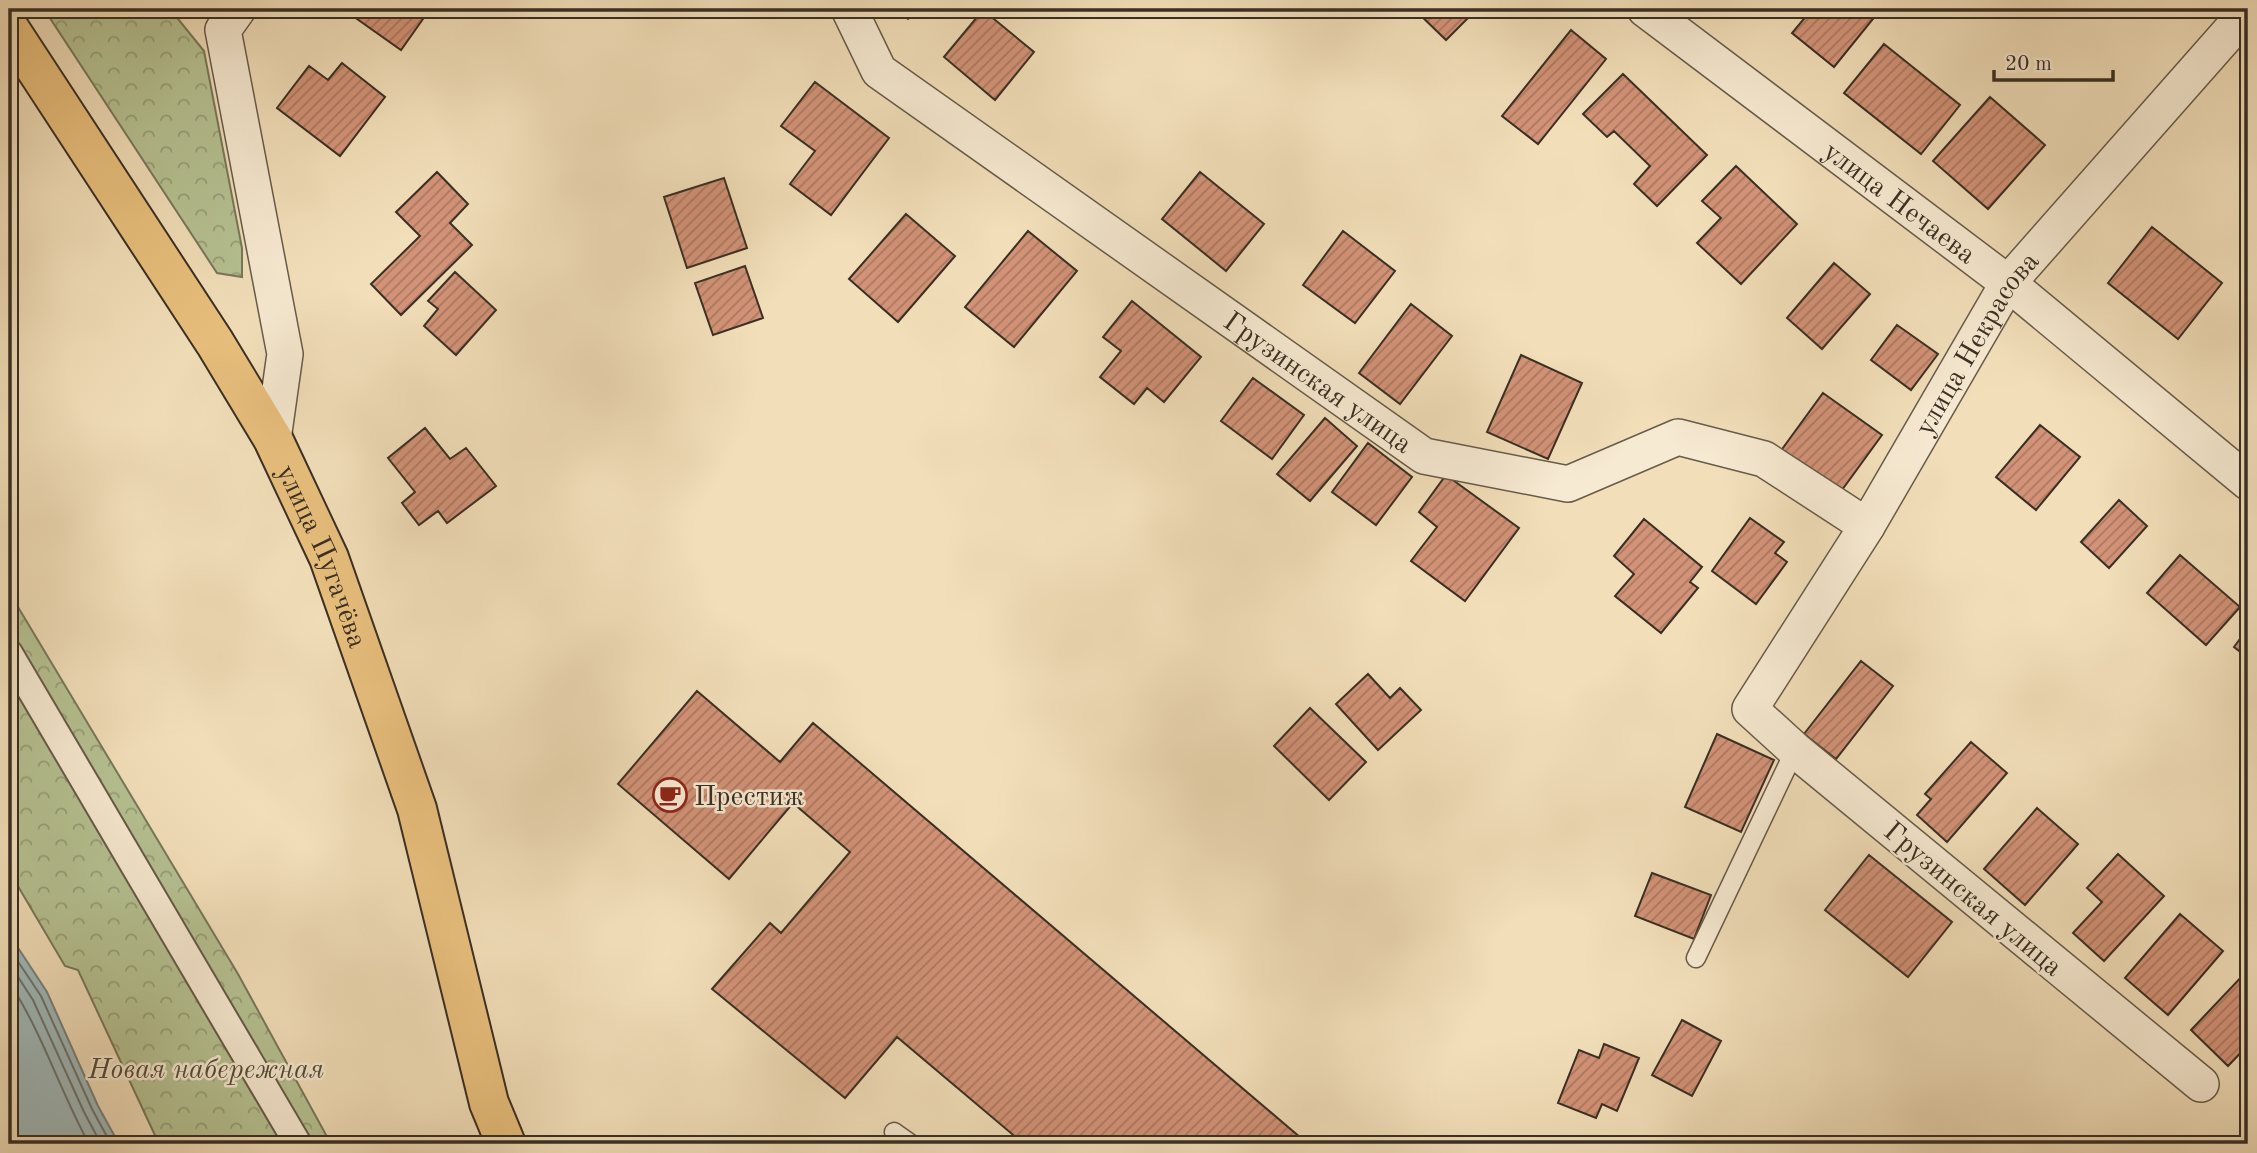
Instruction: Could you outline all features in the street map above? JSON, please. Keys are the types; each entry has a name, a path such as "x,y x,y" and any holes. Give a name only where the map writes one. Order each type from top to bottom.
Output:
{"main road":[{"name":"улица Пугачёва","path":"9,28 215,343 273,439 329,558 417,809 489,1103 506,1144"}],"street":[{"path":"238,9 223,30 285,354 273,439"},
{"name":"Грузинская улица","path":"849,9 879,71 1424,456 1568,484 1678,436 1764,459 1867,526"},
{"name":"улица Нечаева","path":"1645,9 2008,283 2248,482"},
{"name":"улица Некрасова","path":"1750,709 1867,526 2008,283 2248,11"},
{"path":"9,653 298,1144"},
{"name":"Грузинская улица","path":"1750,709 2200,1084"}],"lane":[{"path":"1696,957 1796,750"},
{"path":"894,1132 911,1144"}],"green space":[{"path":"44,9 170,9 204,51 242,248 242,277 217,273"},
{"name":"Новая набережная","path":"9,592 238,974 331,1144 159,1144 78,970 65,966 9,871"}],"water":[{"path":"9,934 47,992 98,1106 119,1144 9,1144"}],"building":[{"path":"343,9 430,9 401,50"},
{"path":"894,9 916,9 908,19"},
{"path":"1414,9 1477,9 1446,40"},
{"path":"1812,9 1881,9 1834,67 1792,33"},
{"path":"983,10 1034,52 995,100 944,57"},
{"path":"1571,30 1606,59 1538,144 1502,116"},
{"path":"1884,44 1960,105 1921,154 1844,93"},
{"path":"342,63 385,97 340,156 277,108 309,66 328,80"},
{"path":"1623,74 1707,155 1657,206 1634,184 1650,166 1614,131 1607,137 1583,114"},
{"path":"815,82 889,138 831,215 790,184 815,151 781,126"},
{"path":"1990,97 2045,145 1988,209 1933,161"},
{"path":"1736,166 1797,224 1741,284 1697,243 1721,218 1702,201"},
{"path":"437,172 468,204 450,223 472,245 401,315 371,284 420,236 396,212"},
{"path":"1200,172 1264,224 1226,271 1162,219"},
{"path":"724,178 747,248 687,268 664,197"},
{"path":"906,214 955,256 898,322 849,279"},
{"path":"2152,227 2222,283 2178,339 2108,283"},
{"path":"1028,231 1077,271 1014,347 965,307"},
{"path":"1343,231 1395,271 1355,323 1303,285"},
{"path":"1834,263 1870,294 1822,349 1787,318"},
{"path":"745,266 763,318 713,335 695,283"},
{"path":"455,272 496,310 456,355 424,326 438,309 428,301"},
{"path":"1132,301 1201,357 1164,402 1147,388 1134,404 1100,377 1121,351 1103,337"},
{"path":"1411,304 1452,336 1400,404 1359,373"},
{"path":"1897,325 1938,354 1911,390 1871,360"},
{"path":"1521,355 1582,383 1548,459 1487,432"},
{"path":"1253,378 1304,415 1272,459 1221,421"},
{"path":"1823,393 1882,435 1839,494 1780,452"},
{"path":"1325,418 1357,446 1310,501 1277,474"},
{"path":"2040,425 2080,457 2036,510 1996,477"},
{"path":"425,428 450,459 466,448 496,486 447,523 438,511 419,525 402,503 415,492 388,458"},
{"path":"1368,443 1412,477 1376,525 1332,492"},
{"path":"1446,475 1519,528 1465,601 1411,561 1437,527 1419,512"},
{"path":"2119,500 2147,526 2109,568 2081,542"},
{"path":"1750,518 1784,542 1775,553 1787,562 1756,604 1712,571"},
{"path":"1644,519 1702,567 1690,582 1698,588 1661,633 1615,596 1634,574 1614,556"},
{"path":"2180,555 2240,607 2206,645 2147,593"},
{"path":"2248,628 2248,658 2234,647"},
{"path":"1861,661 1893,686 1836,759 1804,734"},
{"path":"1368,674 1390,698 1400,688 1421,710 1378,750 1336,704"},
{"path":"697,691 780,762 813,723 1308,1144 1024,1144 897,1037 845,1098 712,989 770,923 781,933 850,852 793,803 729,879 618,784"},
{"path":"1310,708 1366,762 1329,800 1274,746"},
{"path":"1717,734 1774,760 1741,832 1685,807"},
{"path":"1971,742 2007,773 1947,842 1917,815 1931,799 1925,794"},
{"path":"2037,808 2078,844 2025,905 1984,869"},
{"path":"2118,854 2164,896 2104,961 2073,933 2102,902 2087,888"},
{"path":"1869,855 1952,922 1908,977 1825,910"},
{"path":"1652,873 1711,895 1694,939 1635,916"},
{"path":"2180,914 2223,951 2168,1015 2125,978"},
{"path":"2247,971 2248,1045 2228,1066 2191,1030"},
{"path":"1682,1020 1721,1041 1692,1096 1652,1075"},
{"path":"1604,1044 1639,1058 1617,1111 1602,1104 1596,1118 1558,1103 1579,1050 1599,1058"}],"place":[{"name":"Престиж","path":"670,795"}]}
